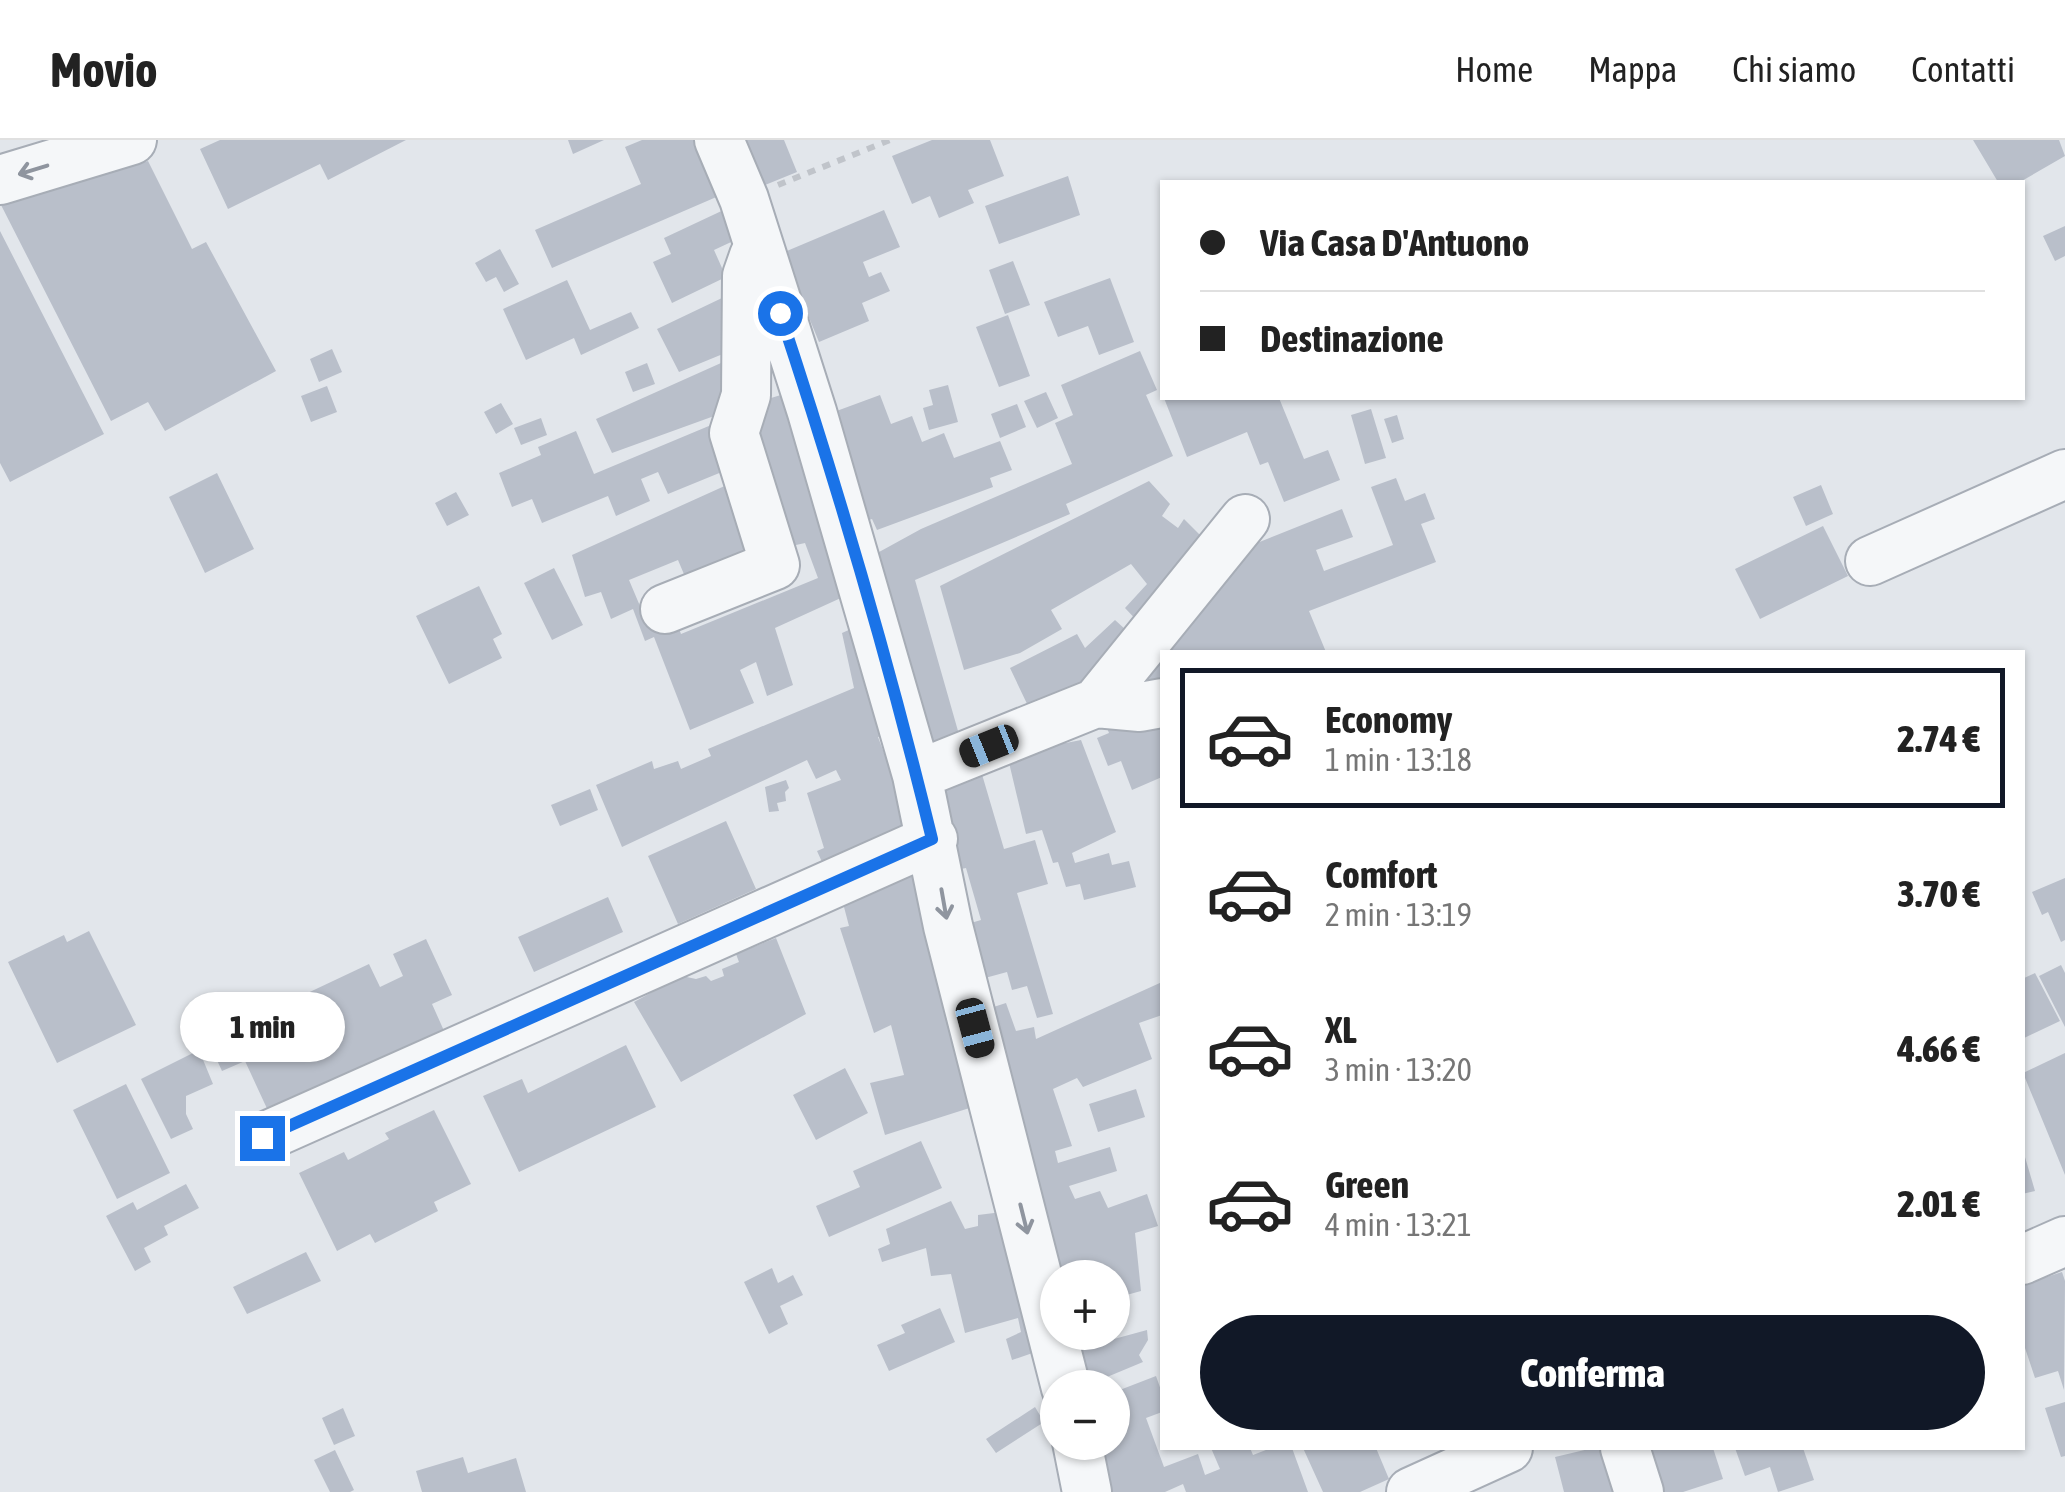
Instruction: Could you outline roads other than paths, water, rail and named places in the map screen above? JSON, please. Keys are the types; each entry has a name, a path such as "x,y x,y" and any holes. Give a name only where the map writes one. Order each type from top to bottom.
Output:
{"street":[{"path":"0,180 132,140"},
{"path":"718,140 744,198 812,412 917,775 948,926 1061,1370"},
{"path":"665,609 775,565 734,433 746,394 747,276 758,247"},
{"path":"1870,561 2065,474"},
{"path":"1096,703 1245,519"},
{"path":"917,775 1096,703 1140,707 1160,704"},
{"path":"262,1138 932,839"},
{"path":"2025,1259 2065,1242"},
{"path":"1411,1492 1504,1450"},
{"path":"1625,1450 1639,1492"},
{"path":"1081,1460 1087,1492"}]}
